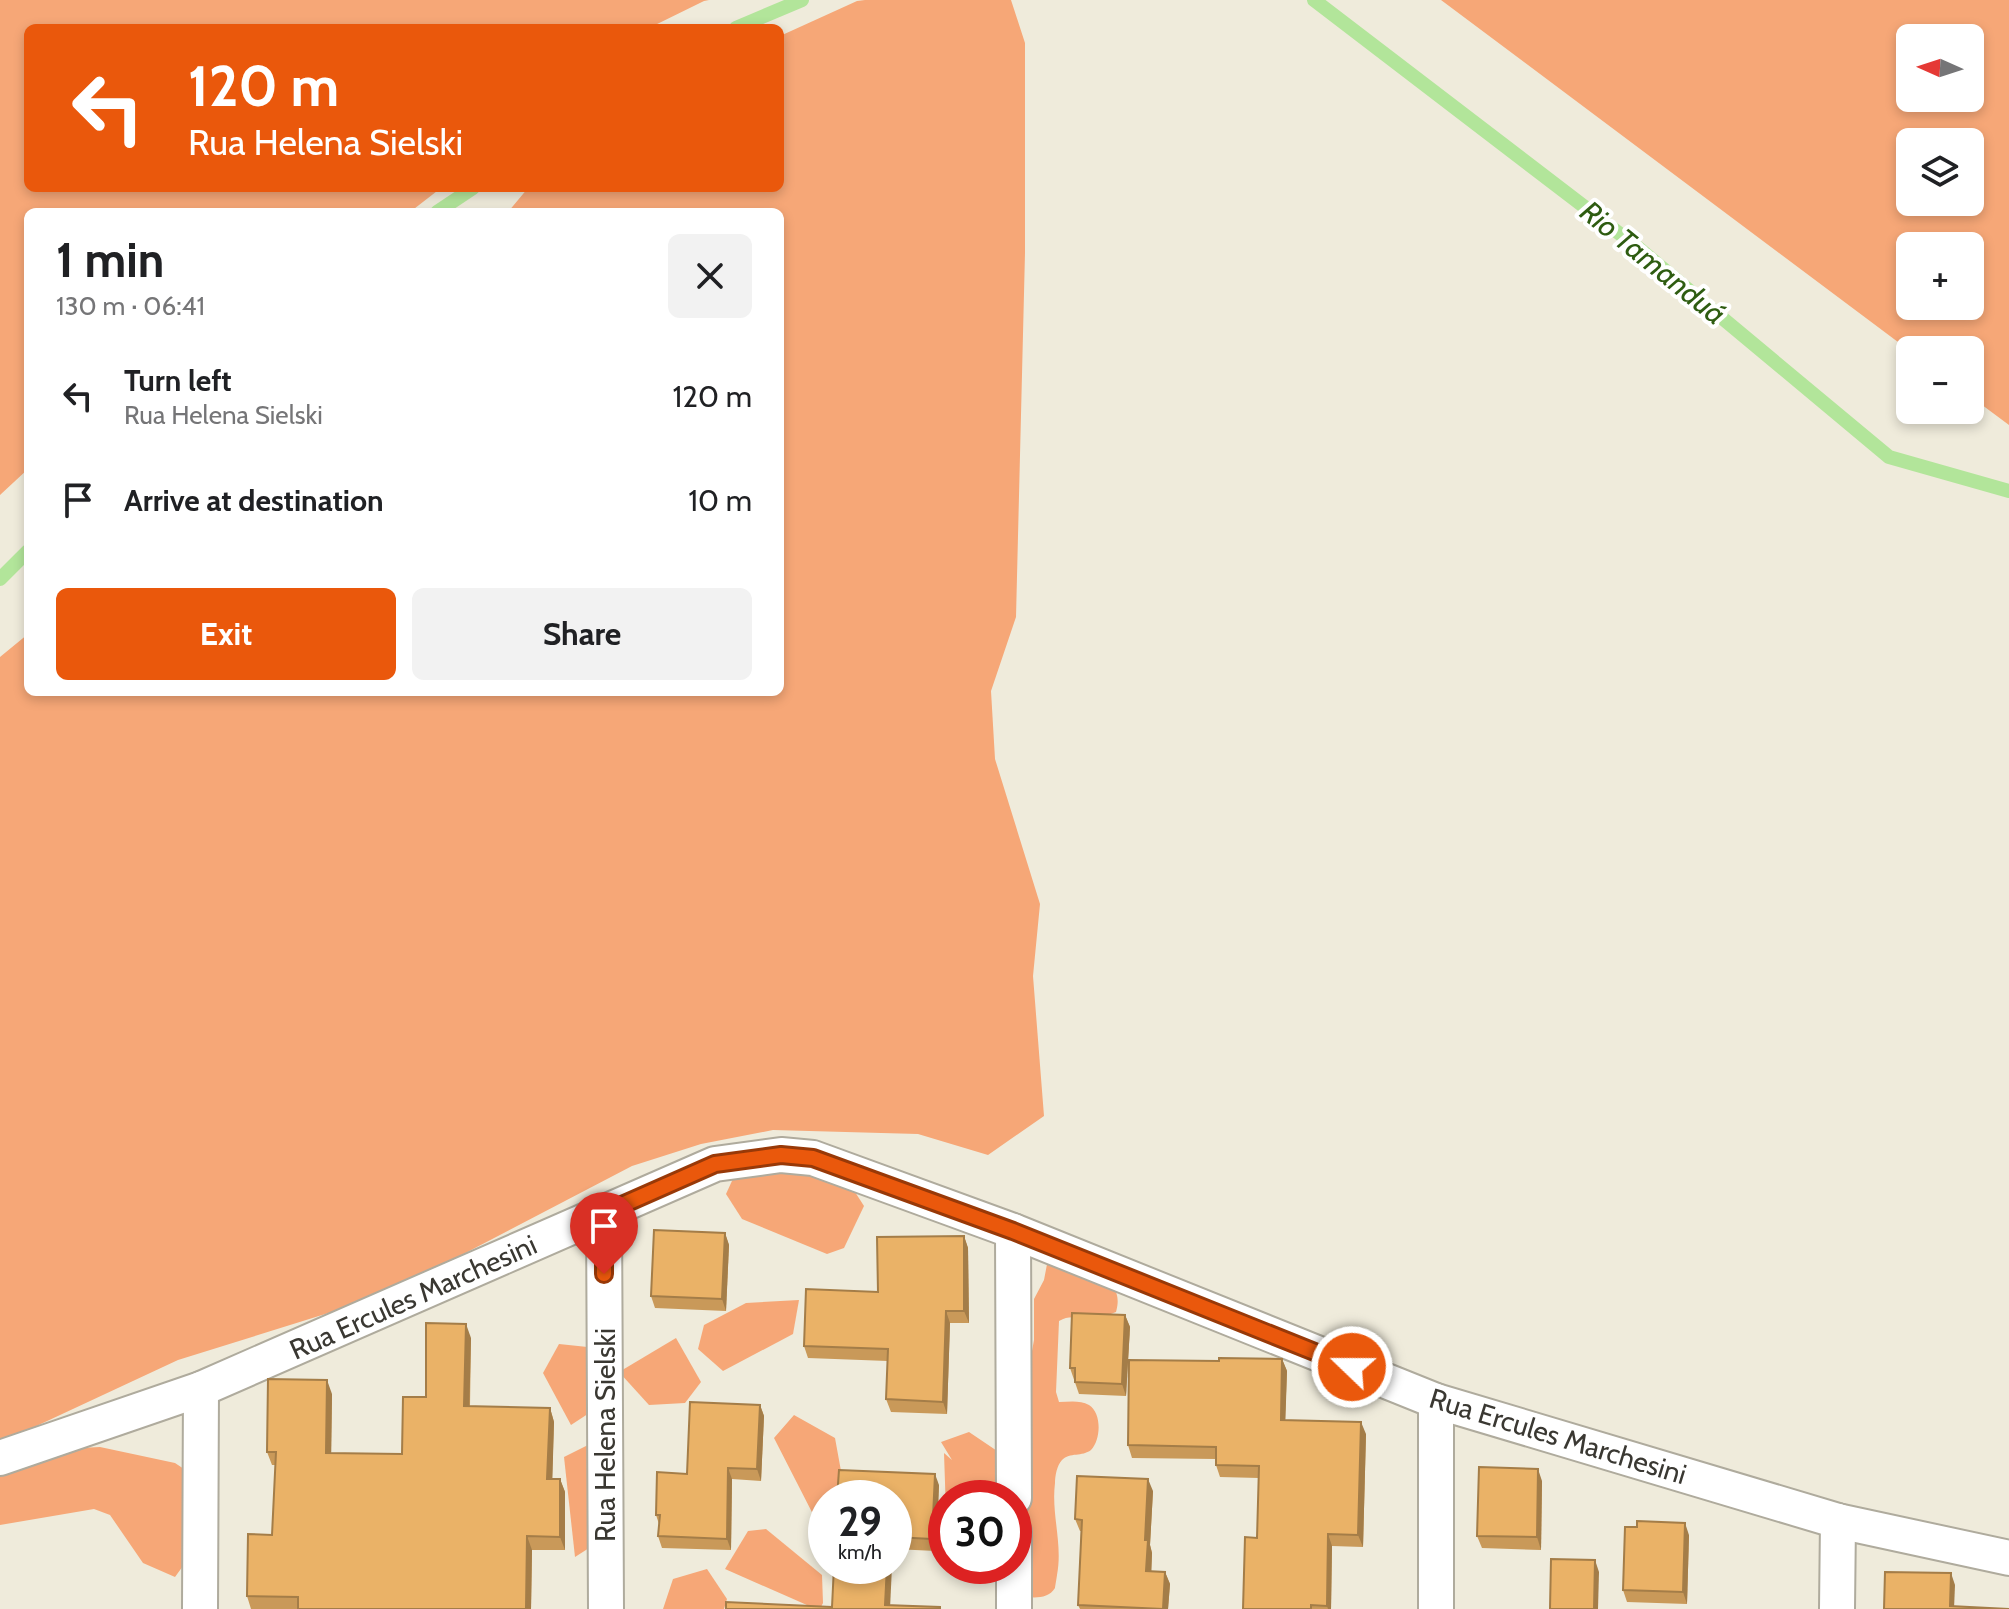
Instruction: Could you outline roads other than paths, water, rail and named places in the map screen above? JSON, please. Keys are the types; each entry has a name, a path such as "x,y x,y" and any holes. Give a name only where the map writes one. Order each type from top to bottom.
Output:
{"street":[{"name":"Rua Ercules Marchesini","path":"0,1458 201,1389 715,1164 781,1155 813,1158 1013,1231 1436,1401 1838,1521 2009,1558"},
{"name":"Rua Helena Sielski","path":"604,1213 606,1609"},
{"path":"1013,1231 1014,1480"},
{"path":"200,1609 201,1389"},
{"path":"1436,1401 1436,1609"},
{"path":"1837,1609 1838,1521"},
{"path":"1014,1584 1014,1609"}],"waterway":[{"name":"Rio Tamanduá","path":"745,24 802,0"},
{"name":"Rio Tamanduá","path":"1314,0 1637,247 1889,457 2009,491"},
{"name":"Rio Tamanduá","path":"443,208 467,192"},
{"name":"Rio Tamanduá","path":"0,579 24,555"}]}
